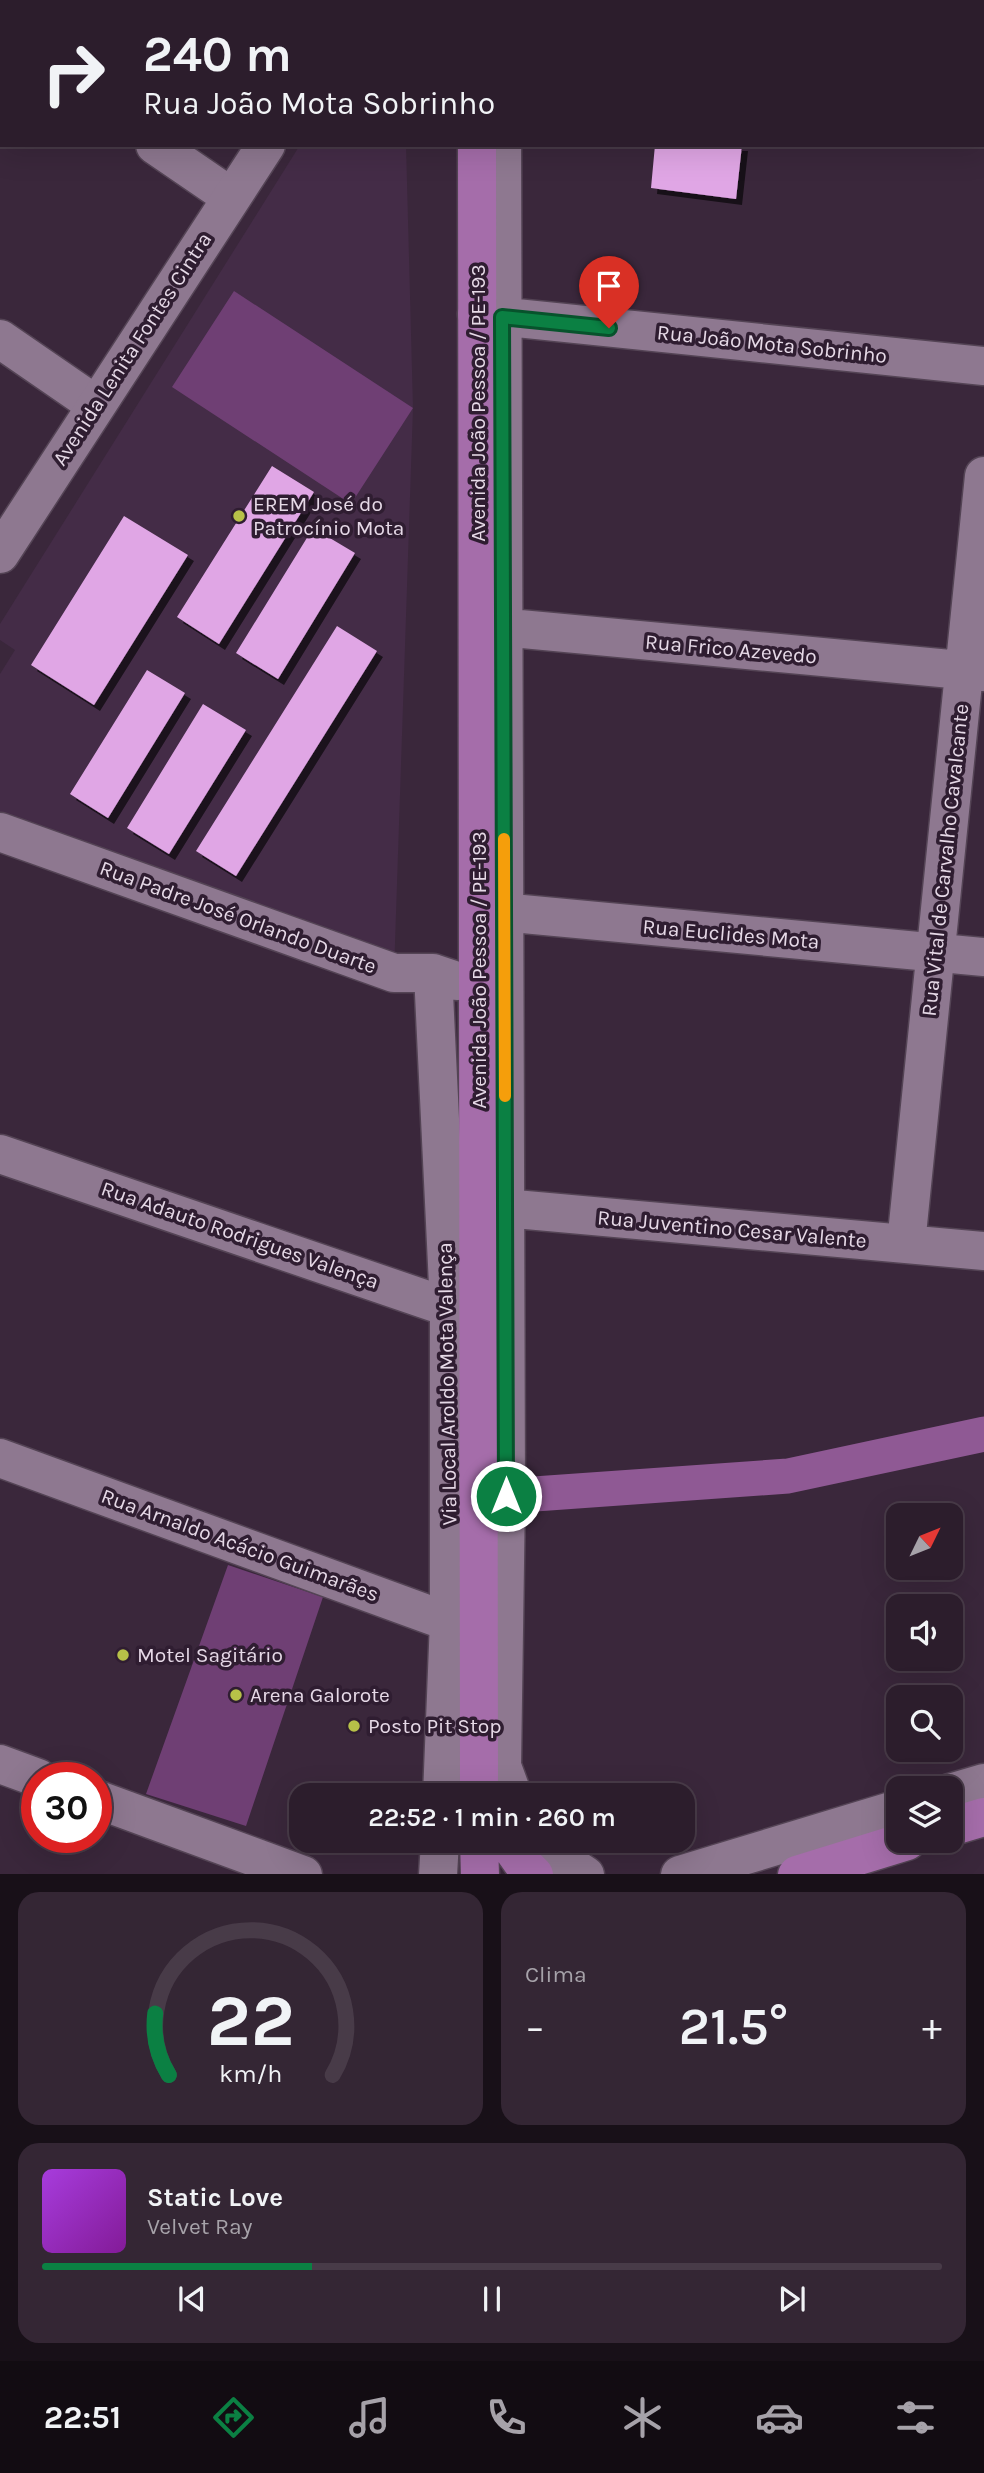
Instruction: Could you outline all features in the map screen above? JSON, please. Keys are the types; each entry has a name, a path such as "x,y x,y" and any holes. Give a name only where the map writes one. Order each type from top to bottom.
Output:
{"main road":[{"name":"Avenida João Pessoa / PE-193","path":"477,147 490,315 491,911 479,989 492,1207 464,1312 464,1627 479,1746 479,1783"},
{"path":"479,1746 488,1783"},
{"path":"963,1823 984,1817"},
{"path":"816,1872 886,1848"},
{"path":"480,1853 480,1874"},
{"path":"516,1853 534,1874"}],"street":[{"path":"158,147 231,197"},
{"name":"Avenida Lenita Fontes Cintra","path":"0,554 265,147"},
{"path":"490,315 502,147"},
{"name":"Rua João Mota Sobrinho","path":"490,315 984,366"},
{"path":"0,339 96,405"},
{"name":"Rua Vital de Carvalho Cavalcante","path":"906,1244 936,952 974,671 984,475"},
{"name":"Rua Frico Azevedo","path":"491,626 974,671"},
{"name":"Rua Padre José Orlando Duarte","path":"0,832 394,973 433,973 479,989"},
{"path":"491,911 492,1207 506,1496 502,1766 508,1783"},
{"name":"Rua Euclides Mota","path":"491,911 984,957"},
{"name":"Via Local Aroldo Mota Valença","path":"433,973 464,1312"},
{"name":"Rua Adauto Rodrigues Valença","path":"0,1154 464,1312"},
{"name":"Rua Juventino Cesar Valente","path":"492,1207 984,1251"},
{"name":"Rua Arnaldo Acácio Guimarães","path":"0,1458 464,1627"},
{"path":"444,1783 464,1627"},
{"path":"0,1764 21,1772"},
{"path":"963,1789 984,1783"},
{"path":"112,1805 303,1874"},
{"path":"680,1874 886,1813"},
{"path":"438,1874 439,1853"},
{"path":"552,1853 585,1874"}],"shaded area":[{"name":"EREM José do Patrocínio Mota","path":"299,147 406,147 413,408 394,973 0,821 0,674 15,650 0,640 0,624"},
{"path":"234,291 413,408 351,504 172,387"},
{"name":"Arena Galorote","path":"228,1565 323,1597 246,1826 146,1794"}],"building":[{"path":"655,147 742,147 736,199 651,188"},
{"path":"272,466 314,492 219,644 177,617"},
{"path":"124,516 188,555 94,705 31,665"},
{"path":"313,528 355,553 278,679 236,653"},
{"path":"337,626 377,651 236,876 196,851"},
{"path":"147,670 185,693 108,818 70,794"},
{"path":"203,704 246,730 169,854 127,828"}],"waterway":[{"path":"506,1496 788,1476 984,1434"}],"slow traffic":[{"path":"504,839 505,1096"}],"place":[{"name":"EREM José do Patrocínio Mota","path":"239,516"},
{"name":"Motel Sagitário","path":"123,1655"},
{"name":"Arena Galorote","path":"236,1695"},
{"name":"Posto Pit Stop","path":"354,1726"}],"route":[{"path":"506,1496 502,317 609,328"}]}
